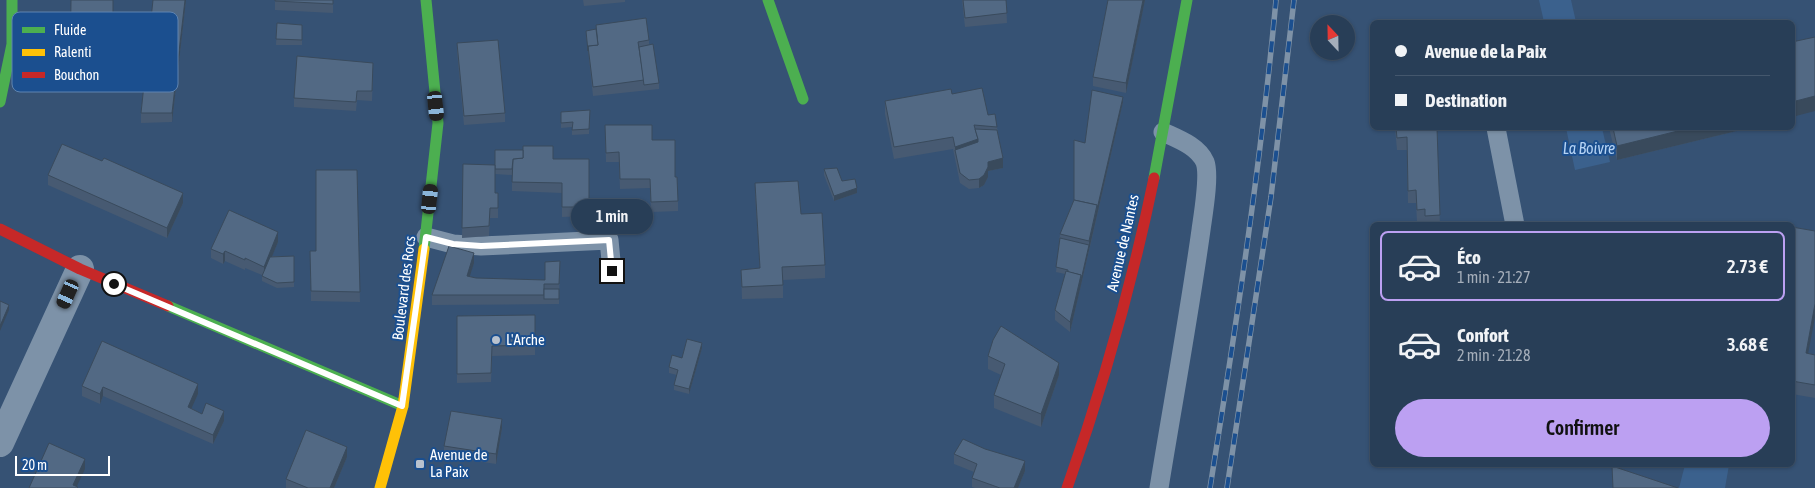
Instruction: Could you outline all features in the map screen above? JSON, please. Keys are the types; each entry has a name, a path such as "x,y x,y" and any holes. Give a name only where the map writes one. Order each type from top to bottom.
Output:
{"street":[{"path":"0,102 12,0"},
{"name":"Boulevard des Rocs","path":"380,488 402,406 426,237 438,124 426,0"},
{"path":"768,0 803,99"},
{"name":"Avenue de Nantes","path":"1067,488 1110,356 1134,267 1163,132 1187,0"},
{"path":"0,229 80,269 402,406"},
{"path":"0,443 80,269"}],"lane":[{"path":"1496,130 1514,222"},
{"path":"1159,488 1196,266 1206,189 1205,163 1198,152 1186,142 1163,132"},
{"path":"426,237 453,244 481,246 609,240 612,271"}],"water":[{"path":"1539,0 1571,0 1576,20 1544,20"},
{"name":"La Boivre","path":"1566,130 1602,130 1610,162 1575,170"},
{"path":"1684,467 1729,467 1725,488 1679,488"}],"building":[{"path":"71,0 113,0 113,12 71,12"},
{"path":"153,0 185,0 178,61 178,12 152,12"},
{"path":"333,0 333,4 275,1"},
{"path":"963,0 1006,0 1007,13 965,18"},
{"path":"1108,0 1143,0 1126,83 1093,77"},
{"path":"646,18 649,40 638,42 644,80 593,87 588,46 598,45 596,25"},
{"path":"277,23 302,25 302,40 276,39"},
{"path":"596,29 598,45 588,46 588,51 586,31"},
{"path":"1815,37 1815,96 1795,101 1795,41"},
{"path":"498,40 505,113 464,116 457,43"},
{"path":"653,44 659,83 644,85 639,47"},
{"path":"297,56 373,63 372,91 357,91 356,102 294,98"},
{"path":"982,88 988,115 995,114 997,127 974,125 978,139 955,147 953,137 894,147 885,101 951,89 952,94"},
{"path":"1092,90 1123,97 1097,209 1097,205 1074,200 1074,140 1085,143"},
{"path":"143,92 174,92 172,113 141,113"},
{"path":"590,110 589,129 572,130 573,122 561,123 561,112"},
{"path":"605,125 652,125 652,140 675,140 675,177 677,177 678,201 651,202 650,179 620,179 619,152 606,153"},
{"path":"975,129 997,130 1003,158 988,162 984,175 979,179 969,180 960,173 955,150 978,142"},
{"path":"1396,130 1437,130 1440,215 1425,216 1425,209 1417,210 1416,190 1408,191 1407,137 1397,138"},
{"path":"1613,130 1682,130 1617,146"},
{"path":"62,144 102,161 104,158 183,193 167,228 48,175"},
{"path":"523,146 553,146 553,159 589,159 589,207 562,207 562,183 512,182 513,159 523,158"},
{"path":"495,150 523,150 523,158 513,159 512,169 495,169"},
{"path":"463,164 495,165 495,193 498,193 498,208 490,208 489,226 462,228"},
{"path":"837,168 842,181 855,179 857,188 834,196 824,169"},
{"path":"316,170 357,170 360,292 311,291 310,251 316,251"},
{"path":"798,181 801,214 822,213 825,265 782,267 783,285 742,287 741,270 760,268 755,183"},
{"path":"1074,200 1097,205 1089,241 1060,234"},
{"path":"229,210 278,232 264,267 225,251 223,254 211,249"},
{"path":"1795,228 1815,231 1815,304 1806,353 1815,355 1815,385 1795,382"},
{"path":"1060,238 1089,245 1081,280 1081,275 1056,267"},
{"path":"449,246 474,253 467,276 476,278 545,280 545,262 560,261 559,284 544,284 544,295 432,295"},
{"path":"294,256 294,282 277,283 262,276 270,257"},
{"path":"1066,271 1081,275 1070,322 1055,310"},
{"path":"544,289 559,289 559,299 544,299"},
{"path":"0,301 9,305 0,326"},
{"name":"L'Arche","path":"535,315 535,345 492,346 491,373 457,374 457,316"},
{"path":"1001,326 1059,363 1041,414 994,395 1005,364 988,356 993,340"},
{"path":"687,339 702,343 689,389 674,385 678,370 669,367 672,355 682,358"},
{"path":"102,341 198,384 188,407 202,414 206,403 224,411 213,435 103,387 100,394 82,386"},
{"path":"451,411 502,419 496,454 444,446"},
{"path":"306,430 347,447 330,488 308,488 286,479"},
{"path":"963,439 985,449 1025,461 1014,488 1000,488 972,478 977,464 954,454"},
{"path":"49,443 85,459 73,485 77,488 29,488"},
{"path":"1612,467 1678,488 1613,488"}],"railway":[{"path":"1210,488 1247,244 1276,0"},
{"path":"1227,488 1271,197 1294,0"}],"traffic: fast":[{"path":"0,102 12,44 12,0"},
{"path":"424,249 438,123 426,0"},
{"path":"768,0 803,99"},
{"path":"1154,178 1187,0"},
{"path":"168,306 403,406"}],"traffic: slow":[{"path":"380,488 403,406 424,249"}],"traffic: jam":[{"path":"1067,488 1093,412 1116,335 1154,178"},
{"path":"0,229 80,269 168,306"}],"place":[{"name":"L'Arche","path":"496,340"},
{"name":"Avenue de La Paix","path":"420,464"}],"route":[{"path":"114,284 402,406 426,237 453,244 481,246 609,240 612,271"}]}
